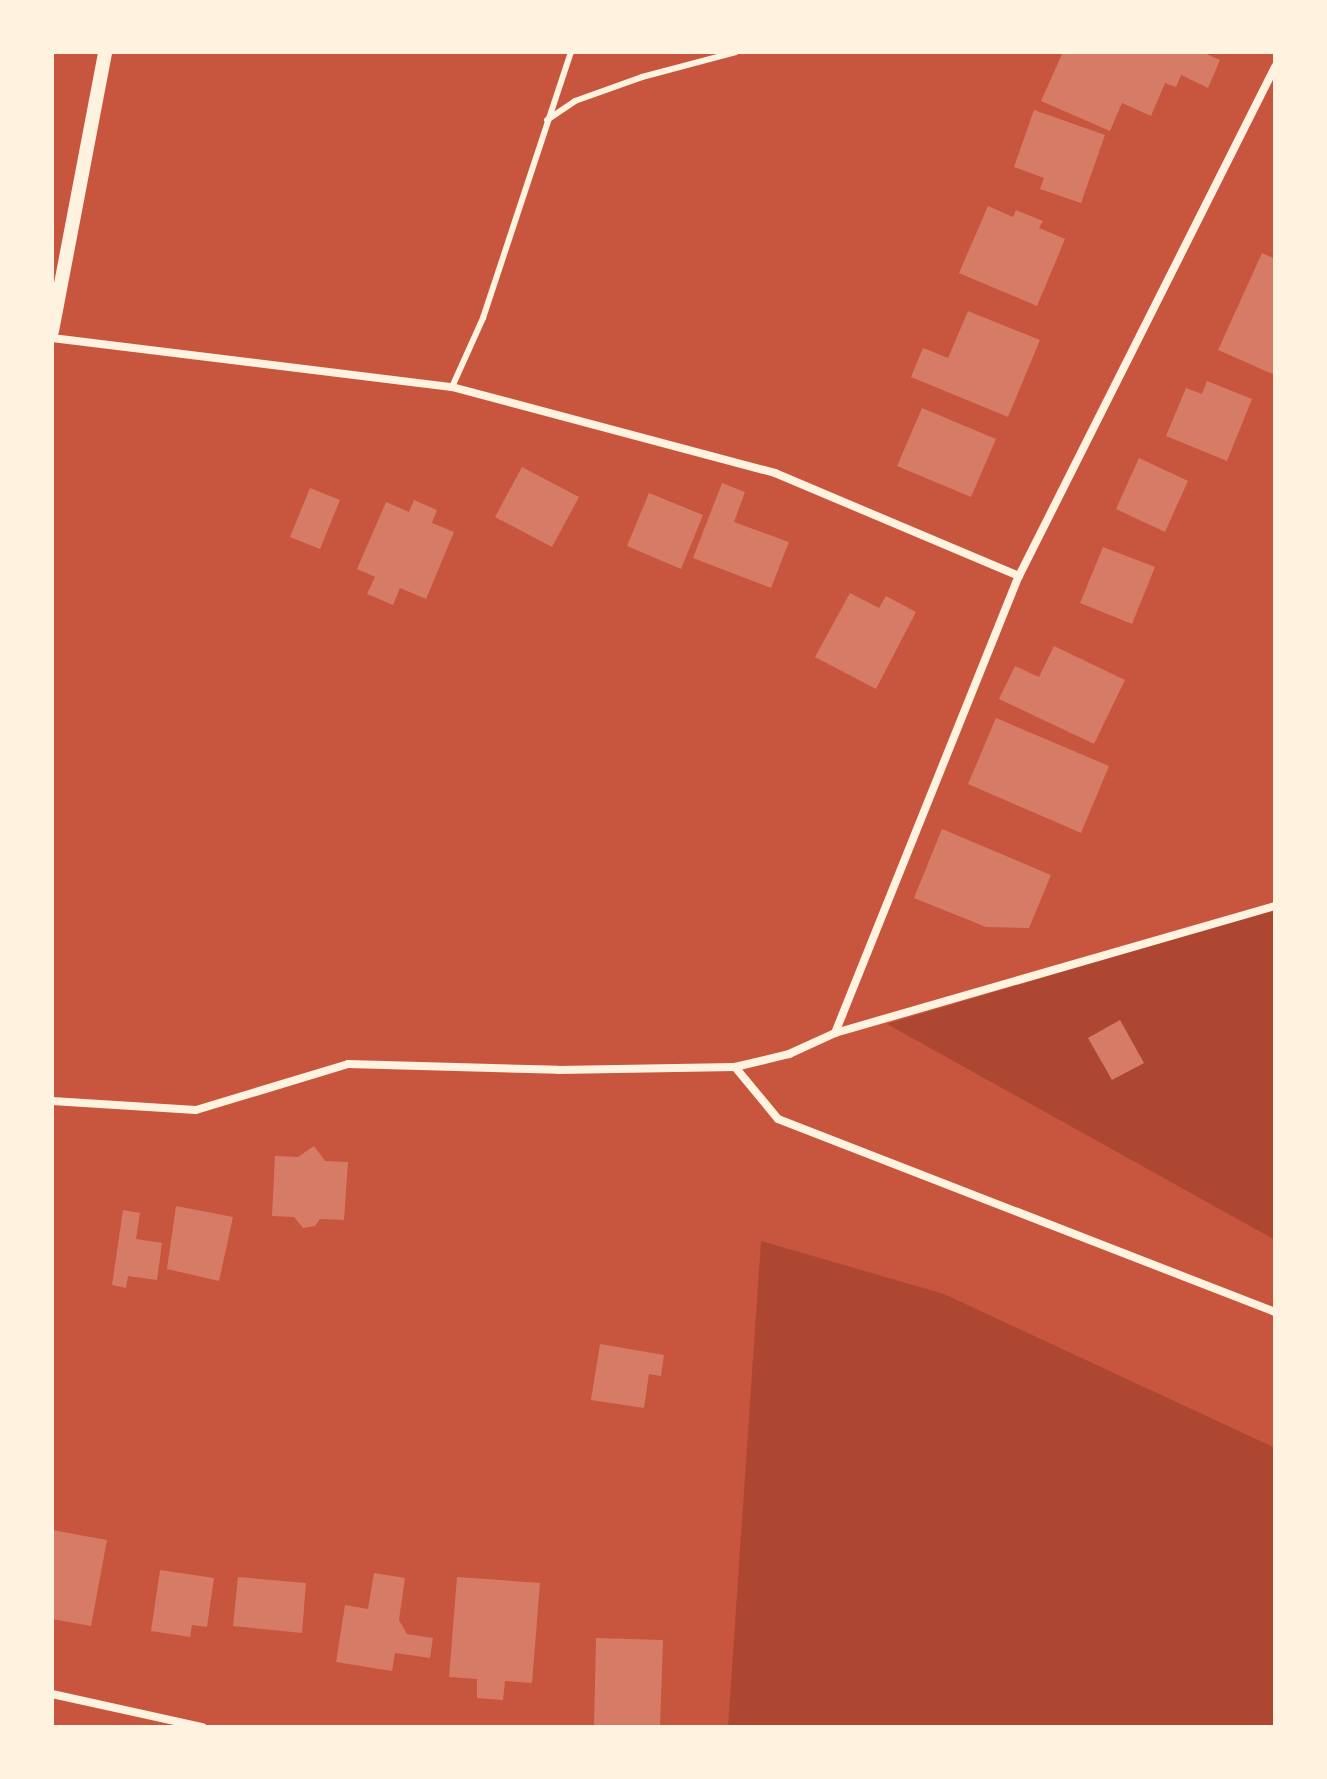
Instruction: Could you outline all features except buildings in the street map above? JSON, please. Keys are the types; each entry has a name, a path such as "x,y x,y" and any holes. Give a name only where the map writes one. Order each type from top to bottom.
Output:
{"street":[{"path":"52,331 105,52"},
{"path":"835,1033 1019,576 1275,67"},
{"path":"52,338 452,387 775,473 1019,576"},
{"path":"52,1101 196,1110 348,1064 558,1070 735,1067 789,1054 835,1033 1275,906"},
{"path":"735,1067 778,1119 1275,1312"},
{"path":"52,1694 202,1727"}],"lane":[{"path":"452,387 483,318 571,52"},
{"path":"547,120 575,101 642,77 736,52"}],"shaded area":[{"path":"1275,908 1275,1240 887,1024"},
{"path":"761,1241 944,1294 1275,1448 1275,1727 728,1727"}]}
